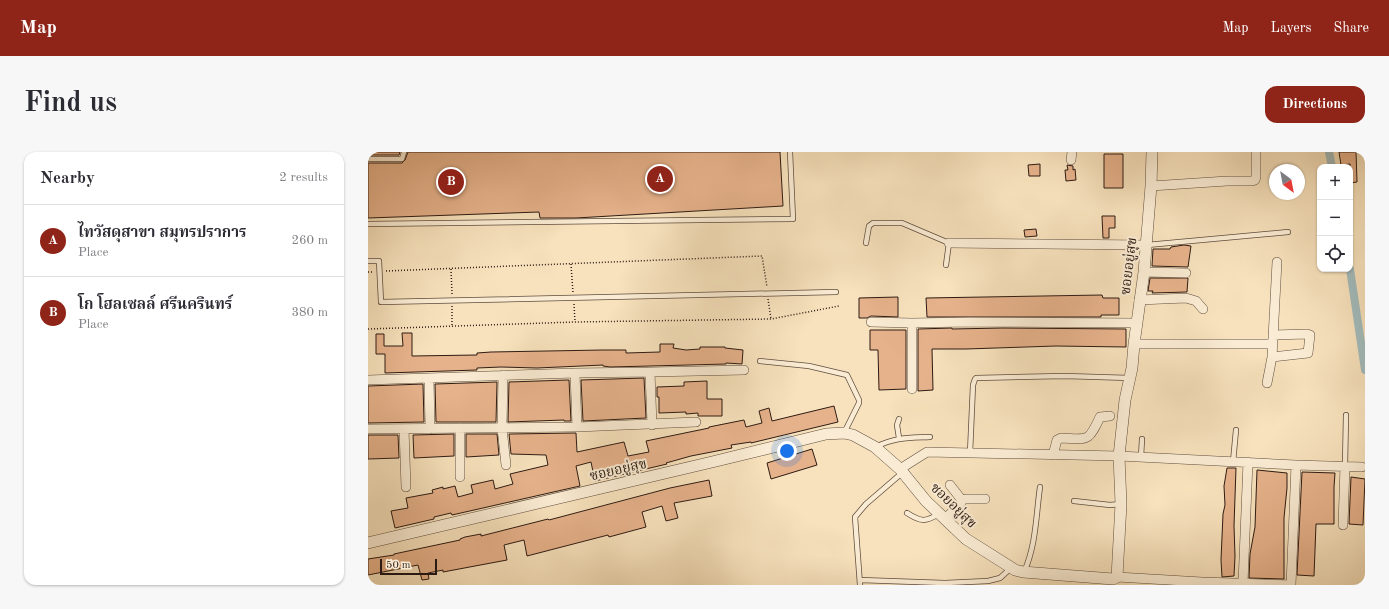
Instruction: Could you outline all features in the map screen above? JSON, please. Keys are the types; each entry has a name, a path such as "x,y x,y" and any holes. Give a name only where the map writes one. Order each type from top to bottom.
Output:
{"street":[{"name":"ซอยอยู่สุข","path":"368,543 826,434 844,433 853,435 875,447 901,471 926,501 966,539 1011,568 1023,572 1071,578 1114,580 1121,504 1119,456 1125,400 1130,378 1147,245 1152,152"},
{"path":"1151,186 1227,181 1252,181 1255,180 1256,177 1256,152"},
{"path":"949,243 1147,245"},
{"path":"1267,384 1272,357 1278,262"},
{"path":"1144,272 1186,273"},
{"path":"1140,300 1186,298 1196,301 1203,309"},
{"path":"871,322 1136,323"},
{"path":"912,323 912,389"},
{"path":"1134,344 1273,340 1307,334 1310,335 1308,353 1272,357"},
{"path":"368,380 575,373 744,370"},
{"path":"650,372 652,425"},
{"path":"575,373 577,427"},
{"path":"503,375 502,428 506,465"},
{"path":"429,378 430,429"},
{"path":"1053,455 1057,440 1061,438 1086,438 1093,433 1100,417 1110,416"},
{"path":"368,429 577,427 696,422"},
{"path":"460,428 460,477"},
{"path":"404,429 406,487"},
{"path":"901,471 926,452 1119,456 1296,465 1362,466"},
{"path":"1243,584 1248,462"},
{"path":"1114,580 1202,584 1291,585 1296,465"},
{"path":"1343,525 1345,466"},
{"path":"950,486 963,500"},
{"path":"942,516 950,516 963,500 984,498"}],"lane":[{"path":"368,159 402,160 404,152"},
{"path":"368,224 793,219 790,152"},
{"path":"866,242 869,226 873,223 902,223 949,243 946,265"},
{"path":"1147,245 1288,232"},
{"path":"368,261 379,261 381,302 836,292"},
{"path":"760,361 809,366 847,375 859,403 844,433"},
{"path":"970,452 973,385 976,378 1065,376 1130,378"},
{"path":"1345,466 1346,415"},
{"path":"899,419 896,425 899,438"},
{"path":"1234,462 1236,430"},
{"path":"875,447 890,440 899,438 930,438"},
{"path":"1141,457 1142,439"},
{"path":"901,471 866,504 855,517 860,582 946,583 988,581 1000,578 1011,568"},
{"path":"1023,572 1029,560 1033,545 1040,487"},
{"path":"1074,501 1110,505 1121,504"},
{"path":"907,512 920,520 942,516"}],"path":[{"path":"383,272 762,256 767,287"},
{"path":"368,272 376,272"},
{"path":"768,295 771,319"},
{"path":"368,329 583,322 771,319 839,306"}],"building":[{"path":"368,152 400,152 399,155 368,155"},
{"path":"408,152 780,152 783,206 576,218 540,218 539,212 368,218 368,163 402,163"},
{"path":"1339,152 1356,152 1357,182 1353,183 1353,164 1341,164"},
{"path":"1104,154 1123,154 1123,188 1104,188"},
{"path":"1040,164 1040,176 1029,176 1028,165"},
{"path":"1067,165 1073,166 1073,170 1075,169 1076,180 1066,181 1065,170 1068,170"},
{"path":"1102,216 1115,216 1115,228 1109,228 1109,238 1103,238"},
{"path":"1036,229 1037,236 1025,237 1024,230"},
{"path":"1184,245 1191,246 1188,267 1152,266 1153,249 1170,249 1171,247"},
{"path":"1150,278 1188,278 1187,292 1152,293 1153,291 1148,291"},
{"path":"1102,295 1103,298 1119,298 1119,315 1101,315 1101,317 927,317 926,298"},
{"path":"898,297 898,317 871,316 867,318 859,318 859,298"},
{"path":"918,329 1126,329 1126,347 1056,346 932,349 933,390 918,391"},
{"path":"870,330 906,330 906,389 879,390 878,350 870,350"},
{"path":"402,333 412,333 412,356 477,355 477,353 491,352 603,350 626,350 626,353 660,352 660,344 674,344 673,348 686,350 700,349 700,347 725,347 743,350 742,364 726,363 610,367 603,365 537,368 501,367 477,368 477,370 385,373 385,354 376,354 376,334 384,334 384,346 403,346"},
{"path":"644,378 646,418 583,421 581,380"},
{"path":"569,380 571,421 508,422 509,382"},
{"path":"707,381 707,399 722,399 722,416 698,416 698,413 686,414 686,412 659,413 659,397 657,397 657,387 684,386 684,382"},
{"path":"497,382 496,422 436,422 435,384"},
{"path":"423,384 424,422 368,423 368,386"},
{"path":"834,406 838,422 751,443 731,445 732,448 691,456 666,463 667,464 595,481 591,462 576,466 580,486 452,515 451,513 434,517 434,519 395,528 391,511 408,508 406,498 433,493 432,490 443,487 443,489 455,486 458,497 473,493 471,485 493,480 495,489 513,484 510,474 548,465 546,455 511,454 509,434 576,433 577,452 624,442 628,456 649,452 646,441 744,420 746,427 762,423 759,411 769,408 772,421"},
{"path":"454,434 454,456 414,458 413,435"},
{"path":"466,434 497,434 499,455 466,457"},
{"path":"368,435 398,435 399,458 368,459"},
{"path":"812,449 817,465 771,479 767,463"},
{"path":"1227,468 1236,468 1234,526 1235,556 1234,576 1222,577 1221,560 1223,514 1225,505 1224,486"},
{"path":"1257,470 1287,473 1284,518 1284,579 1249,578 1250,554 1255,527"},
{"path":"1302,472 1335,473 1334,524 1316,524 1314,576 1297,575"},
{"path":"1351,477 1365,479 1363,525 1349,524"},
{"path":"709,480 712,496 674,503 678,518 666,521 662,506 642,512 646,527 609,537 608,535 527,556 524,540 504,545 507,560 443,572 443,570 428,573 429,579 422,580 418,565 368,575 368,559 394,555 460,540 465,537 481,534 481,536 548,519 549,520 670,488"}],"waterway":[{"path":"1329,152 1331,164"},
{"path":"1350,272 1365,370"}],"place":[{"name":"ไทวัสดุสาขา สมุทรปราการ","path":"660,179"},
{"name":"โก โฮลเซลล์ ศรีนครินทร์","path":"451,182"}]}
